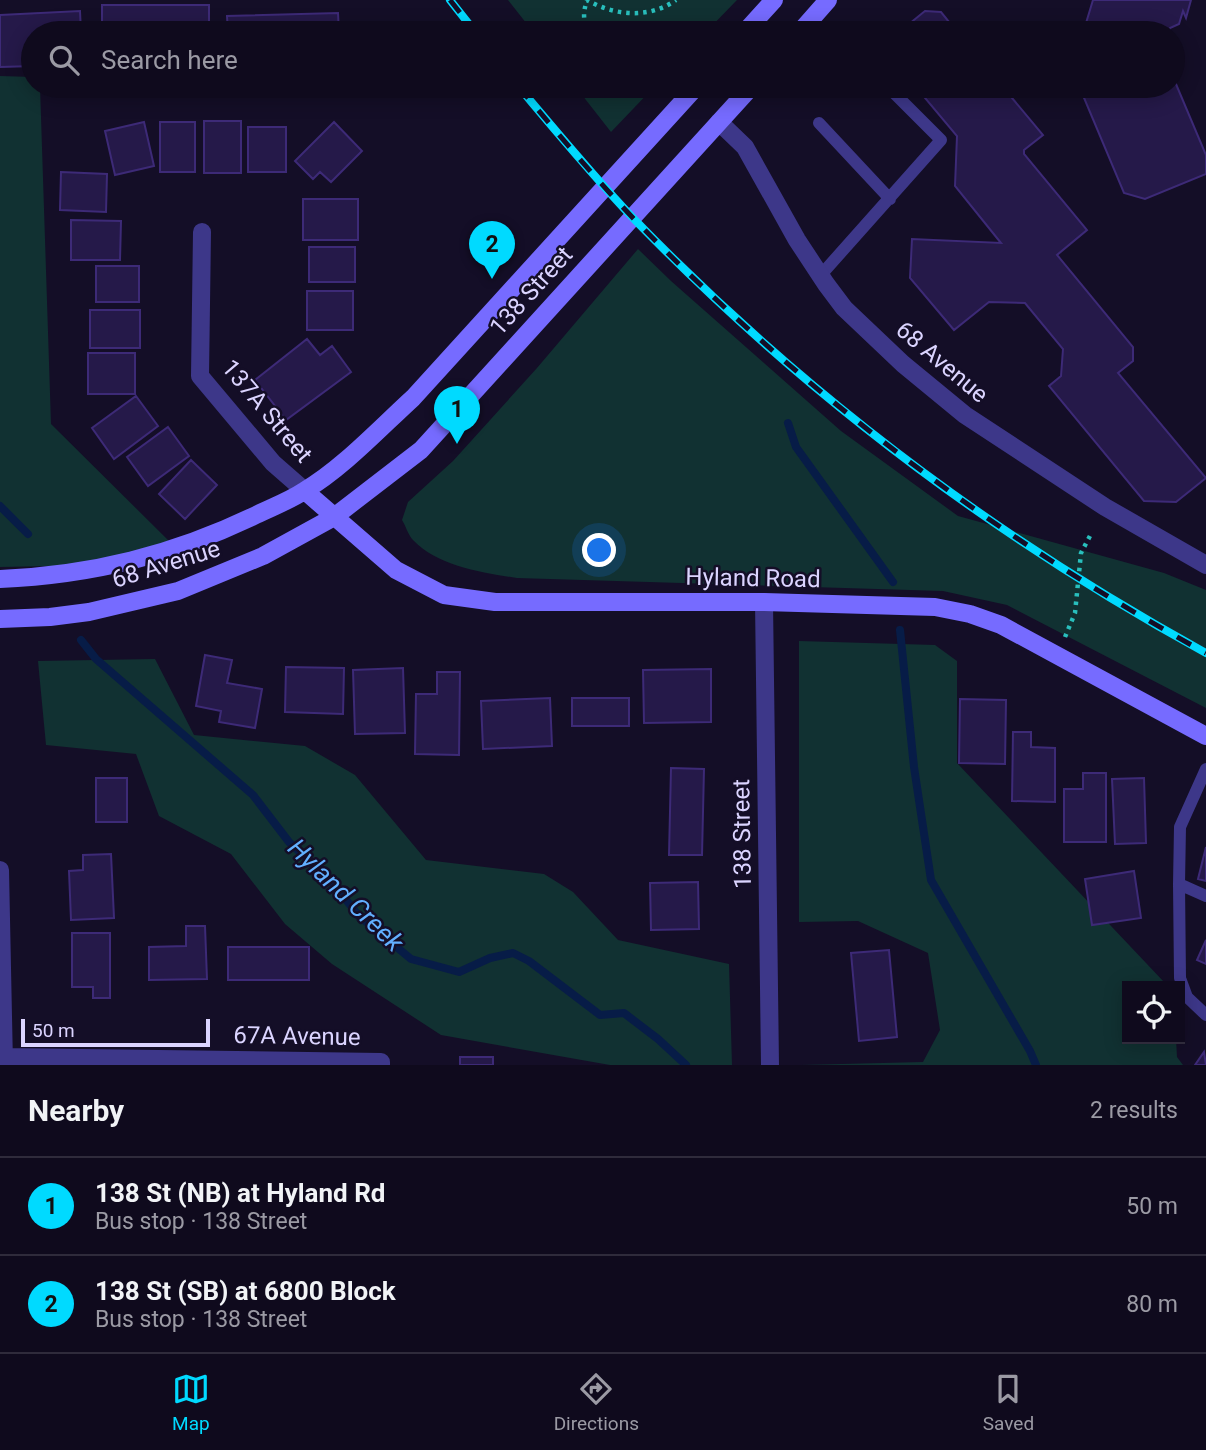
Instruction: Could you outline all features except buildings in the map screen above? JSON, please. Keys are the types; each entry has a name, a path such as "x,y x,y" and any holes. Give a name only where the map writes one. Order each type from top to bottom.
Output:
{"main road":[{"path":"755,21 774,0"},
{"path":"810,21 828,0"},
{"name":"138 Street","path":"305,491 373,436 413,398 686,98"},
{"name":"138 Street","path":"334,517 421,450 741,98"},
{"name":"Hyland Road","path":"305,491 396,570 444,594 495,602 764,602 935,607 970,614 1000,625 1206,736"},
{"name":"68 Avenue","path":"0,579 41,577 98,569 178,549 234,526 305,491"},
{"name":"68 Avenue","path":"0,619 89,612 178,591 264,556 334,517"}],"street":[{"name":"68 Avenue","path":"719,122 745,147 820,276 844,307 873,337 965,415 1105,508 1206,565"},
{"name":"137A Street","path":"202,232 200,376 273,463 305,491"},
{"name":"138 Street","path":"764,602 770,1065"},
{"path":"0,870 4,1061"},
{"name":"67A Avenue","path":"4,1061 381,1063"}],"lane":[{"path":"820,276 941,140 899,98"},
{"path":"819,123 890,200"},
{"path":"1206,769 1180,827 1180,978 1187,997 1206,1015"},
{"path":"1180,884 1206,896"}],"path":[{"path":"585,21 583,13 587,0 609,11 635,13 658,10 676,0"},
{"path":"1063,640 1075,613 1081,553 1091,534"}],"green space":[{"path":"508,0 737,0 717,21 525,21"},
{"path":"0,76 21,77 21,98 40,98 51,424 169,541 106,565 0,567"},
{"path":"584,98 644,98 611,132"},
{"path":"638,249 841,431 958,516 1164,573 1206,590 1206,708 1007,605 943,591 517,578 462,567 423,549 411,538 402,520 408,502 453,461 537,368"},
{"path":"799,641 935,645 957,661 957,763 1163,981 1122,981 1122,1044 1176,1044 1177,1057 1183,1065 801,1065 923,1062 940,1030 928,953 858,921 799,922"},
{"path":"155,659 194,735 305,746 355,775 426,860 544,874 573,892 618,940 729,964 732,1065 610,1065 441,1035 332,964 285,924 231,854 159,816 136,754 46,745 38,661"}],"waterway":[{"path":"788,423 796,447 893,582"},
{"name":"Hyland Creek","path":"0,506 28,534"},
{"path":"900,630 914,767 931,880 1036,1065"},
{"name":"Hyland Creek","path":"81,640 96,659 253,795 289,842 331,881 359,916 411,959 459,972 490,958 513,953 529,961 600,1015 624,1013 686,1065"}],"railway":[{"path":"450,0 467,21"},
{"path":"528,98 633,218 697,282 832,401 976,510 1127,608 1206,653"}],"place":[{"name":"138 St (SB) at 6800 Block","path":"492,279"},
{"name":"138 St (NB) at Hyland Rd","path":"457,444"}]}
